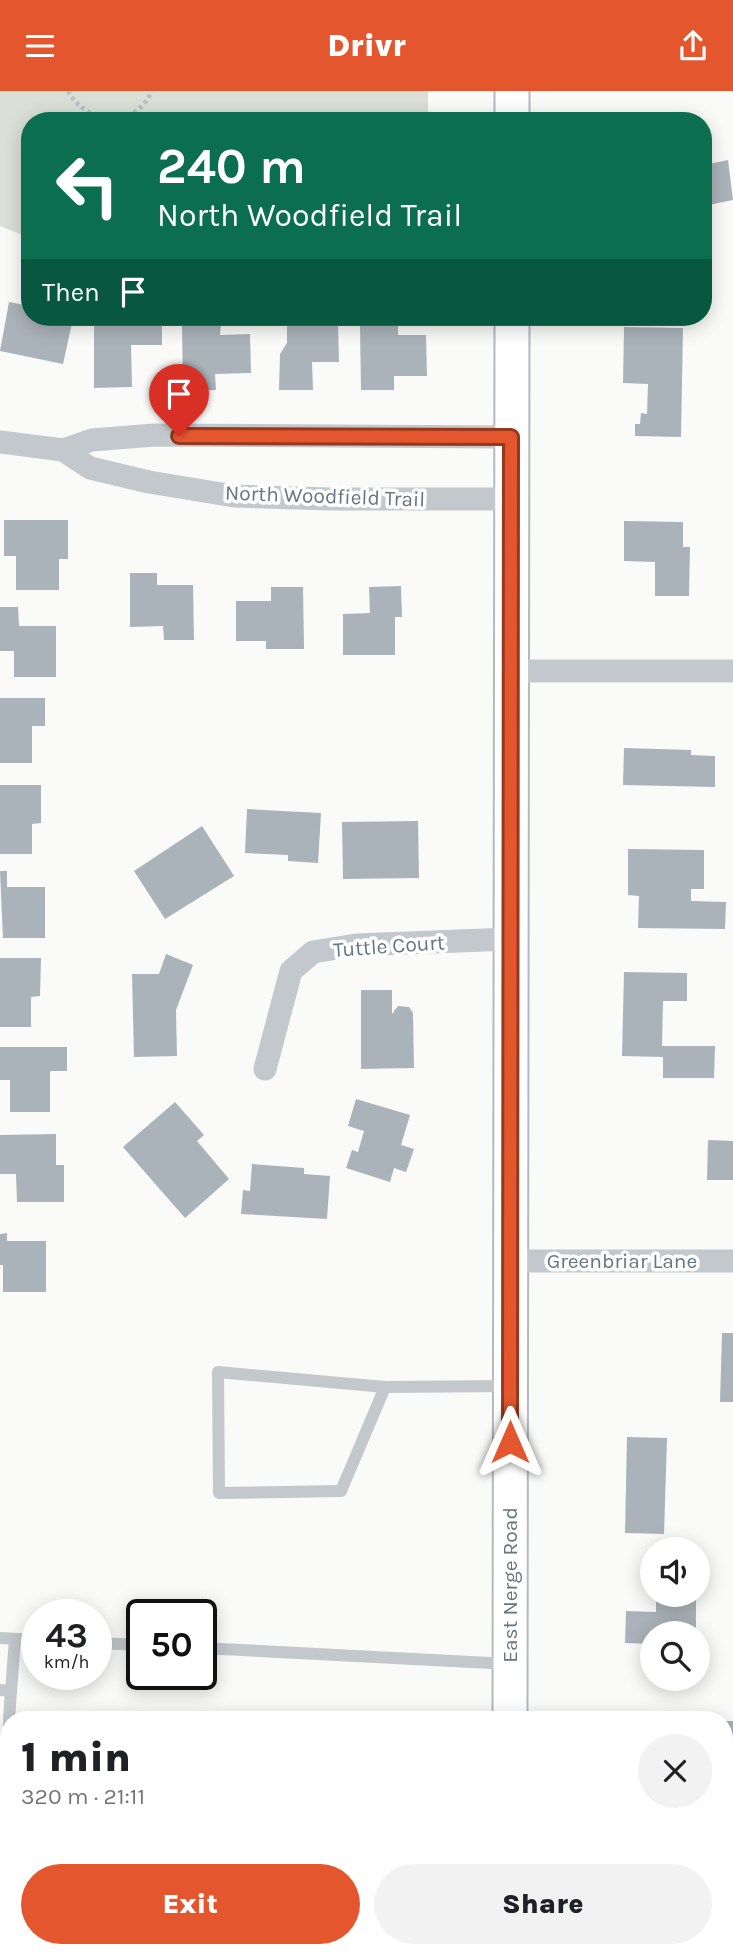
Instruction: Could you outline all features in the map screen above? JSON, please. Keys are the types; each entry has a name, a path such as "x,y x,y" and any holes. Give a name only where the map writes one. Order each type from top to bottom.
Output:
{"main road":[{"path":"512,91 512,112"},
{"name":"East Nerge Road","path":"510,1711 512,326"}],"street":[{"name":"North Woodfield Trail","path":"0,442 63,450 92,440 154,435 511,437"},
{"name":"North Woodfield Trail","path":"63,450 90,468 149,482 234,496 511,499"},
{"path":"511,671 733,671"},
{"name":"Tuttle Court","path":"265,1069 291,971 313,952 356,945 511,939"},
{"name":"Greenbriar Lane","path":"510,1261 733,1261"}],"lane":[{"path":"384,1387 341,1492 219,1493 218,1372 384,1387 510,1386"},
{"path":"0,1638 21,1639"},
{"path":"8,1711 5,1690 15,1639"},
{"path":"217,1649 510,1664"}],"path":[{"path":"68,91 74,101 87,112"},
{"path":"132,112 139,108 152,91"}],"shaded area":[{"path":"0,91 428,91 428,112 21,112 21,234 0,226"}],"building":[{"path":"728,160 733,200 712,204 712,163"},
{"path":"9,302 21,304 21,326 71,326 63,364 0,351"},
{"path":"94,326 162,326 162,345 131,345 132,387 94,388"},
{"path":"182,326 221,326 220,335 250,334 251,373 215,374 216,390 183,391"},
{"path":"287,326 338,326 339,362 312,362 313,390 279,390 280,354 287,343"},
{"path":"360,326 398,326 398,335 426,335 427,376 394,376 394,390 361,390"},
{"path":"624,327 683,328 681,437 635,436 635,424 640,424 641,413 647,414 648,384 623,383"},
{"path":"4,520 68,520 68,559 59,559 59,590 16,590 16,556 4,556"},
{"path":"624,521 683,522 683,547 690,547 689,596 655,596 655,562 624,561"},
{"path":"130,573 157,573 157,585 193,585 194,640 164,640 163,626 130,627"},
{"path":"401,586 402,617 395,617 395,655 343,655 343,614 370,613 369,587"},
{"path":"271,587 303,587 304,649 266,649 266,641 236,641 236,601 271,601"},
{"path":"0,607 18,607 19,626 56,626 56,677 14,677 14,651 0,651"},
{"path":"0,698 45,698 45,726 32,726 32,763 0,763"},
{"path":"624,748 691,750 691,755 715,756 715,787 623,785"},
{"path":"0,785 41,785 41,823 32,824 32,854 0,854"},
{"path":"247,809 321,813 318,863 288,861 288,855 245,853"},
{"path":"418,821 419,878 343,879 342,822"},
{"path":"202,826 234,876 165,919 134,871"},
{"path":"628,849 704,850 704,889 691,889 691,901 726,902 725,929 638,928 639,896 628,895"},
{"path":"0,871 7,871 7,887 45,887 45,938 3,938"},
{"path":"166,954 193,965 176,1010 177,1056 134,1057 132,974 159,974"},
{"path":"0,958 41,958 40,996 31,997 31,1027 0,1027"},
{"path":"624,972 687,973 687,1001 663,1001 662,1046 715,1046 714,1078 663,1078 663,1057 622,1056"},
{"path":"361,990 392,990 392,1014 398,1006 409,1007 413,1013 414,1068 361,1069"},
{"path":"0,1047 67,1047 67,1071 50,1071 50,1112 10,1112 10,1080 0,1080"},
{"path":"356,1099 410,1115 401,1145 414,1149 406,1172 394,1168 390,1182 346,1168 352,1150 358,1152 364,1131 348,1126"},
{"path":"175,1102 204,1135 197,1141 229,1179 185,1218 123,1147"},
{"path":"56,1134 56,1165 64,1165 64,1202 17,1202 16,1174 0,1174 0,1135"},
{"path":"708,1140 733,1141 733,1180 707,1180"},
{"path":"252,1164 304,1168 304,1174 330,1176 327,1219 241,1214 243,1190 250,1191"},
{"path":"7,1233 7,1241 46,1241 46,1292 3,1292 0,1234"},
{"path":"722,1333 733,1333 733,1402 720,1402"},
{"path":"627,1437 667,1438 664,1534 625,1533"},
{"path":"656,1607 696,1607 696,1621 640,1621 640,1644 625,1643 626,1611 656,1612"}],"route":[{"path":"179,436 511,437 510,1442"}]}
